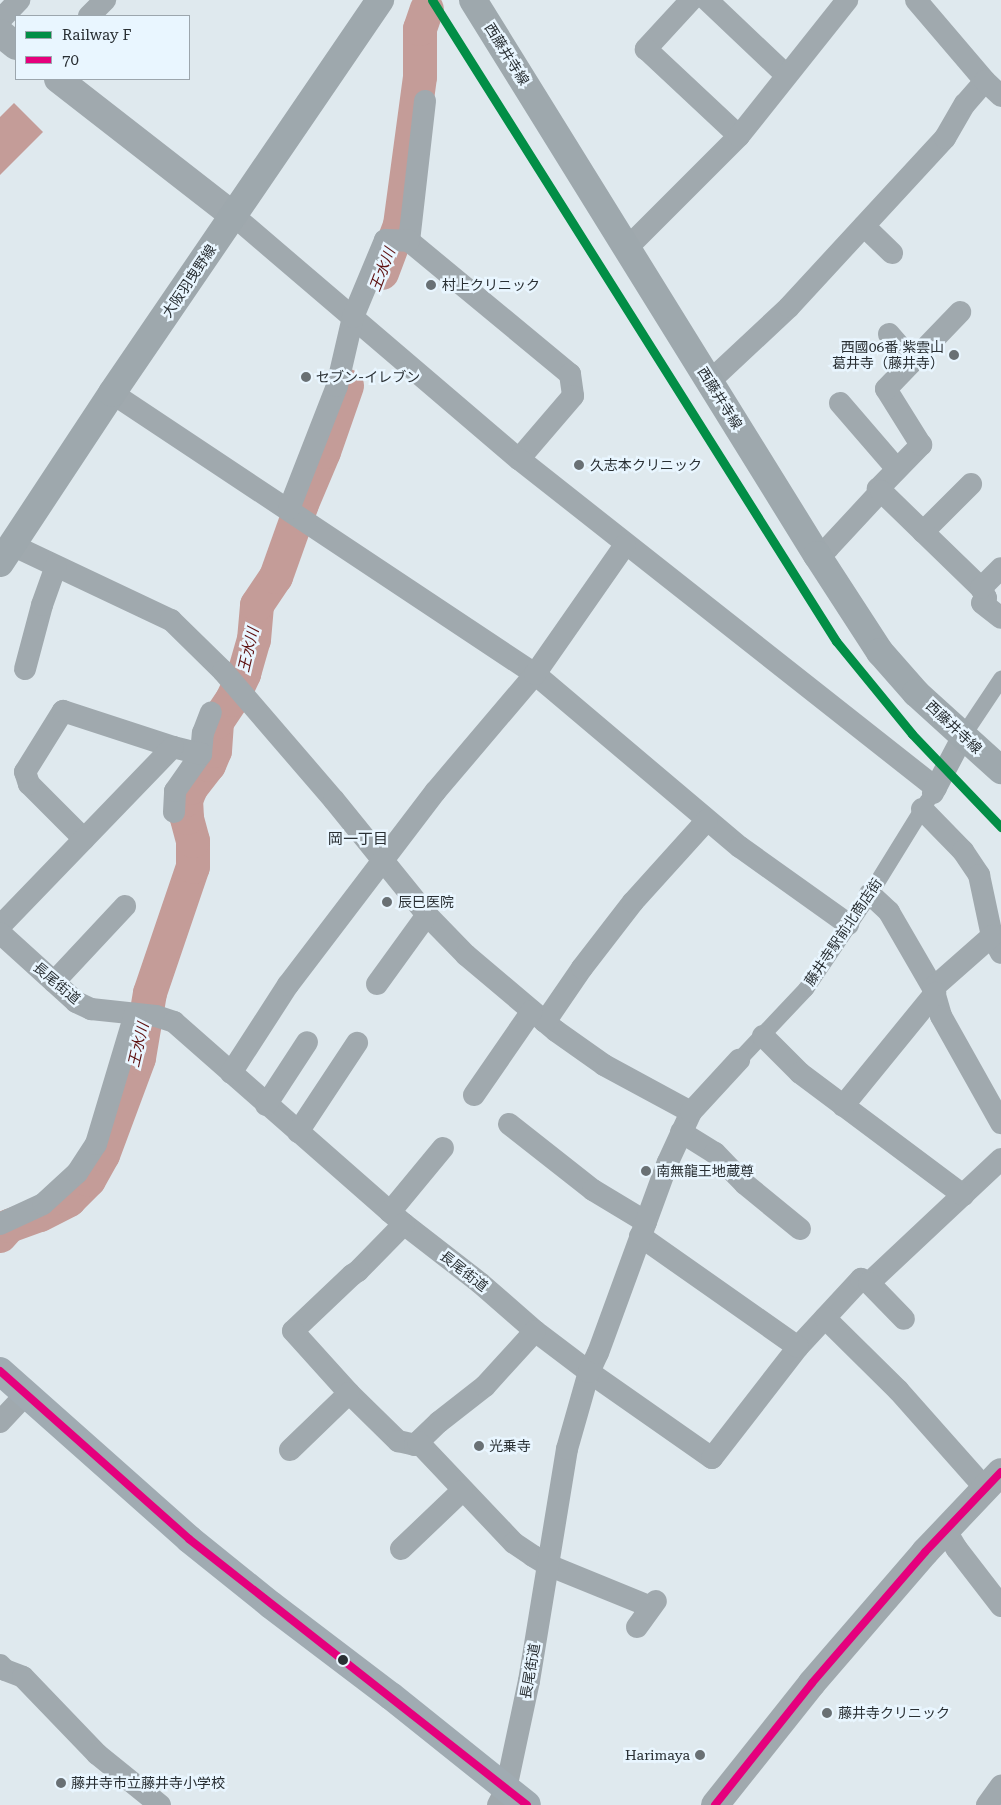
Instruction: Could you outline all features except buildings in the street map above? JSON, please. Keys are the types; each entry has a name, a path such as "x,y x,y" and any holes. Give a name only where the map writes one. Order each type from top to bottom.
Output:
{"main road":[{"name":"大阪羽曳野線","path":"6,554 112,393 380,0"},
{"name":"西藤井寺線","path":"473,0 817,555 880,652 916,693 1001,770"},
{"path":"0,1371 189,1539 271,1605 391,1696 511,1800"}],"street":[{"path":"0,20 19,0"},
{"path":"90,15 105,0"},
{"path":"691,0 646,49 739,136"},
{"path":"707,0 786,75"},
{"path":"710,381 789,307 864,226 945,138 965,104 993,89 916,0"},
{"path":"626,248 739,136 786,75 835,4"},
{"path":"0,33 15,45"},
{"path":"59,80 234,216 519,459 931,797 979,875 997,944 934,991 843,1106"},
{"path":"409,241 425,100"},
{"path":"864,226 892,253"},
{"path":"289,509 337,386 352,317 385,240 409,241 570,374 574,396 519,459"},
{"path":"960,312 886,390 921,445 878,489 982,588 986,598 982,603 1001,618"},
{"path":"889,334 910,358 911,363"},
{"path":"112,393 535,674 740,848 848,924"},
{"path":"840,403 897,469"},
{"path":"923,532 971,484"},
{"path":"817,555 828,548 881,491"},
{"path":"231,1073 288,985 460,760 535,674 625,545"},
{"path":"6,554 56,566 171,620 229,678 334,800 427,915 466,955 538,1016 686,1122 745,1184 800,1229"},
{"path":"25,669 42,605 56,566"},
{"path":"982,588 1001,568"},
{"path":"931,797 963,736 1001,679"},
{"path":"84,839 29,784 26,772 63,711 173,747 201,754"},
{"path":"174,812 174,791 201,754 203,733 211,712"},
{"path":"0,926 173,747"},
{"name":"藤井寺駅前北商店街","path":"739,1060 806,990 848,924 870,894 931,797"},
{"path":"474,1095 538,1016 582,968 633,902 707,820"},
{"path":"870,894 889,912 934,991 941,1016 1001,1123"},
{"path":"54,982 125,906"},
{"path":"378,984 427,915"},
{"name":"長尾街道","path":"0,933 76,1002 91,1009 143,1014 174,1022 397,1218 480,1283 535,1331 589,1372 567,1449 511,1800"},
{"path":"0,1224 43,1204 77,1173 96,1144 143,1014"},
{"path":"763,1036 800,1073 963,1195"},
{"path":"266,1104 307,1042"},
{"path":"298,1132 357,1043"},
{"path":"739,1060 686,1122 668,1162 598,1353 589,1372 712,1458 798,1347 861,1279 868,1283 904,1319"},
{"path":"509,1124 592,1190 798,1347"},
{"path":"443,1148 397,1218 358,1272 352,1274 293,1331 349,1393 398,1441 415,1445 439,1422 484,1386 535,1331"},
{"path":"868,1283 1001,1159"},
{"path":"715,1805 812,1683 993,1480 825,1318"},
{"path":"290,1450 349,1393"},
{"path":"0,1422 26,1394"},
{"path":"418,1442 462,1491 514,1543 548,1565 654,1604 637,1627"},
{"path":"401,1548 462,1491"},
{"path":"946,1531 957,1549 1001,1606"},
{"path":"0,1665 5,1670 23,1677 97,1754 160,1805"},
{"path":"987,1805 1001,1786"}],"shaded area":[{"path":"14,103 43,132 0,175 0,117"}],"waterway":[{"name":"王水川","path":"382,273 400,225 420,77 420,29 427,9"},
{"name":"王水川","path":"0,1236 9,1226 40,1215 69,1200 89,1180 103,1155 139,1058 150,993 193,867 193,841 187,818 186,800 191,788 209,765 215,751 217,722 232,700 244,674 254,640 257,605 276,577 347,386"}],"rail line":[{"name":"F","path":"432,0 836,641 912,734 1001,827"}],"transit line":[{"name":"70","path":"0,1371 189,1539 527,1805"},
{"name":"70","path":"715,1805 812,1683 925,1552 1001,1472"}],"place":[{"name":"村上クリニック","path":"431,285"},
{"name":"西國06番 紫雲山 葛井寺（藤井寺）","path":"954,355"},
{"name":"セブン-イレブン","path":"306,377"},
{"name":"久志本クリニック","path":"579,465"},
{"name":"辰巳医院","path":"387,902"},
{"name":"南無龍王地蔵尊","path":"646,1171"},
{"name":"光乗寺","path":"479,1446"},
{"name":"藤井寺クリニック","path":"827,1713"},
{"name":"Harimaya","path":"700,1755"},
{"name":"藤井寺市立藤井寺小学校","path":"61,1783"}],"district":[{"name":"岡一丁目","path":"358,840"}]}
